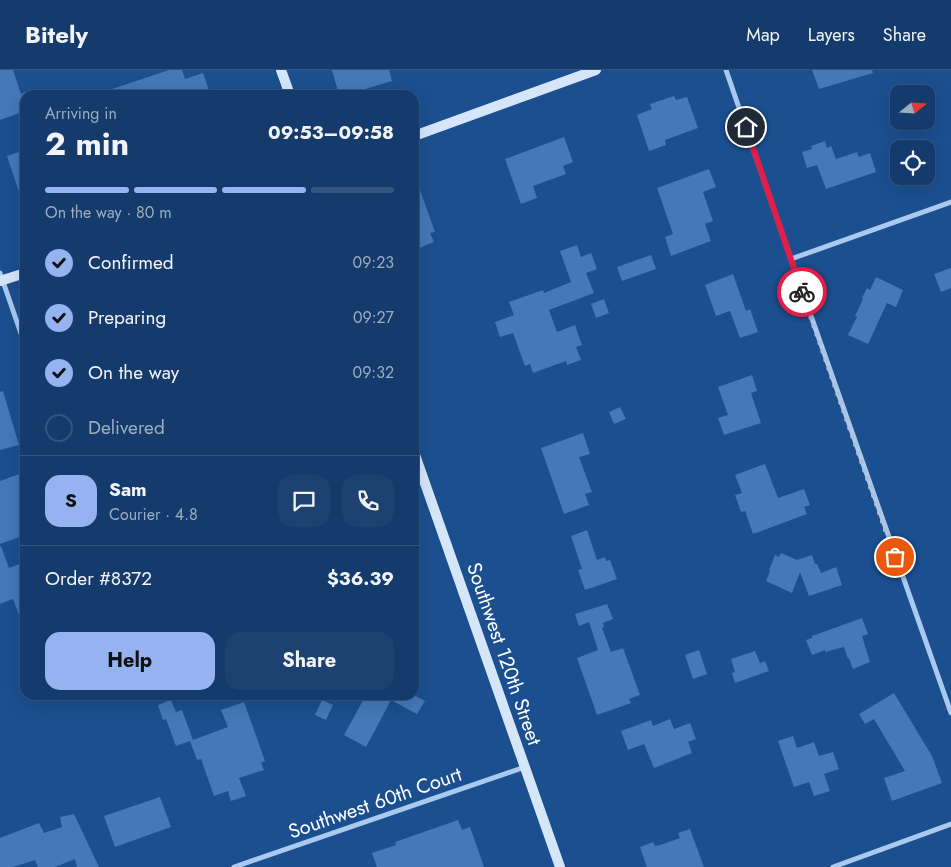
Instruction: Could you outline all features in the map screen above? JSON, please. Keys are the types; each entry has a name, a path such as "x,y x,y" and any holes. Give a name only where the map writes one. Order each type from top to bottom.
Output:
{"street":[{"path":"281,70 288,90"},
{"path":"419,134 596,70"},
{"path":"726,70 951,713"},
{"path":"791,259 951,202"},
{"path":"20,274 1,278 20,331"},
{"name":"Southwest 120th Street","path":"419,466 560,867"},
{"name":"Southwest 60th Court","path":"234,867 525,767"},
{"path":"832,867 951,824"}],"building":[{"path":"0,70 13,70 20,91 20,113 0,120"},
{"path":"169,70 182,70 185,79 203,73 209,90 109,90"},
{"path":"332,70 389,70 392,81 362,90 338,90"},
{"path":"812,70 872,70 873,73 819,89"},
{"path":"674,96 676,100 687,97 698,128 665,140 666,145 649,151 637,115 652,109 650,104"},
{"path":"564,137 573,162 563,166 566,174 533,186 537,198 521,204 505,159"},
{"path":"825,141 827,148 831,146 836,159 857,152 859,157 870,153 876,172 826,189 817,165 807,168 802,152 812,149 811,146"},
{"path":"20,152 20,195 7,156"},
{"path":"709,169 716,187 703,192 713,221 705,224 711,241 671,256 665,237 673,234 657,188"},
{"path":"419,187 435,232 430,233 434,242 419,248"},
{"path":"577,245 581,257 591,253 597,269 586,273 594,293 549,310 557,332 575,325 582,345 576,347 581,360 567,365 566,361 533,373 530,364 525,366 513,333 500,337 495,322 514,315 509,302 543,290 544,293 571,282 560,251"},
{"path":"651,255 656,269 622,281 617,267"},
{"path":"951,268 951,288 941,292 934,274"},
{"path":"733,274 746,311 750,309 758,332 740,338 730,311 716,316 705,285"},
{"path":"876,277 903,290 896,307 887,303 868,344 848,335 857,317 855,316 862,298 867,288 870,290"},
{"path":"604,299 609,313 596,318 591,304"},
{"path":"752,375 757,391 751,393 761,423 724,435 718,418 728,415 718,387"},
{"path":"3,391 19,445 0,450 0,392"},
{"path":"620,407 626,419 614,424 609,412"},
{"path":"583,433 590,454 579,457 592,492 585,494 589,505 564,514 541,448"},
{"path":"765,464 778,498 804,489 810,505 804,507 807,514 753,534 745,511 741,512 735,495 742,493 735,475"},
{"path":"20,474 20,537 0,544 0,481"},
{"path":"587,530 597,560 605,557 606,561 610,560 617,579 585,590 578,570 582,569 571,536"},
{"path":"0,547 9,568 20,564 20,617 13,599 0,604"},
{"path":"781,553 797,560 812,555 821,573 836,567 842,585 809,596 800,572 792,593 766,581 775,555 779,557"},
{"path":"607,604 613,619 603,623 604,627 602,628 611,652 623,648 640,695 629,699 631,703 597,715 577,658 598,650 589,622 579,626 575,614"},
{"path":"862,618 868,634 862,636 870,662 853,669 844,647 825,652 825,650 812,655 806,640 812,638 812,636"},
{"path":"699,650 707,674 693,679 685,655"},
{"path":"755,651 760,663 765,661 769,671 735,683 732,673 735,672 731,659"},
{"path":"894,693 932,756 942,783 892,801 884,778 905,771 874,719 865,724 859,714"},
{"path":"419,698 425,701 417,714 391,700 419,700"},
{"path":"171,700 176,712 182,710 193,740 176,746 166,719 163,720 158,705"},
{"path":"322,700 333,705 326,720 315,715"},
{"path":"363,700 391,700 366,747 344,735"},
{"path":"244,702 265,761 261,763 264,770 239,778 246,796 231,801 228,791 214,796 201,759 197,760 190,741 228,727 221,710"},
{"path":"670,719 674,729 690,723 696,739 688,742 692,753 654,768 644,744 628,750 621,731 651,720 653,726"},
{"path":"793,736 797,748 814,742 819,756 833,752 839,769 824,774 830,791 814,796 809,782 794,787 778,741"},
{"path":"160,797 171,827 115,847 104,816"},
{"path":"74,814 99,867 77,867 75,859 55,867 38,867 35,860 13,867 0,867 0,838 39,823 44,833 62,827 60,817"},
{"path":"458,820 462,830 470,827 484,867 377,867 372,853 396,845 395,842"},
{"path":"690,829 704,867 647,867 640,847 653,842 655,846 660,845 680,838 678,833"}],"way so far":[{"path":"802,292 895,557"}],"route":[{"path":"746,127 802,292"}]}
